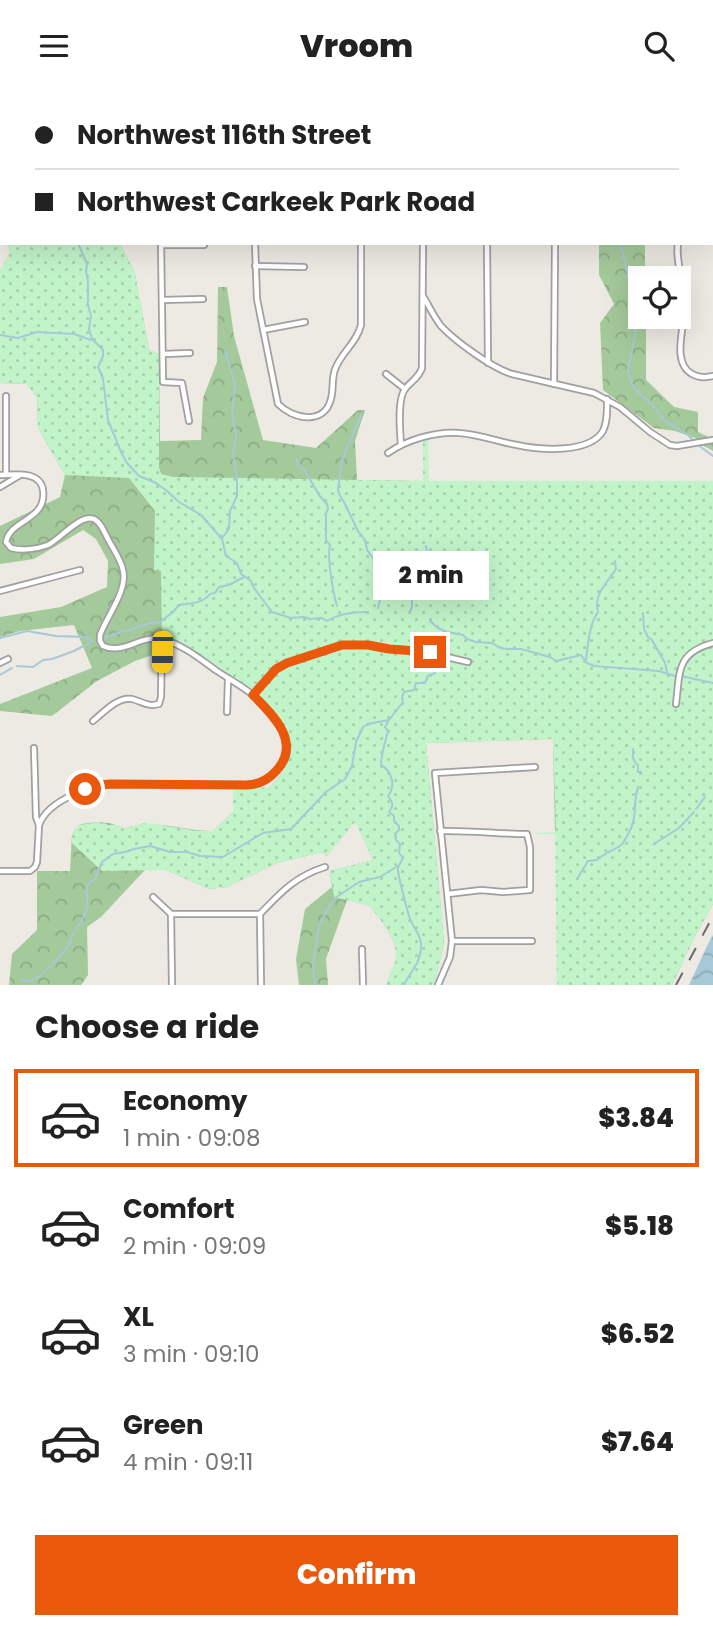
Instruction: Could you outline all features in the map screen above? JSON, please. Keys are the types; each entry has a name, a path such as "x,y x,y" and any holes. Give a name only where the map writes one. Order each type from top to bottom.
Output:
{"street":[{"path":"161,245 163,383 182,383 189,422"},
{"path":"255,245 257,299 278,404 291,414 311,418 326,409 332,396 334,370 359,335 361,245"},
{"path":"401,445 400,402 405,389 421,372 423,245"},
{"path":"487,245 488,363"},
{"path":"554,384 555,245"},
{"path":"678,245 678,266 685,304 680,356 685,369 694,375 704,378 713,376"},
{"path":"255,267 304,267"},
{"path":"423,296 442,326 488,363 506,373 586,390 607,399 663,441 674,446 711,440"},
{"path":"162,300 203,299"},
{"path":"263,330 305,322"},
{"path":"163,354 190,353"},
{"path":"386,374 405,389"},
{"path":"0,871 33,869 37,863 39,825 43,816 80,792 98,785 258,783 274,773 285,759 286,740 274,718 253,695 190,652 162,639 146,639 116,649 101,644 102,631 120,592 124,575 122,565 95,520 83,520 42,546 18,550 9,547 6,542 8,535 35,514 43,491 38,480 31,475 3,475 6,395"},
{"path":"388,453 401,445 454,432 526,447 579,447 593,441 602,431 607,399"},
{"path":"0,487 20,475"},
{"path":"0,591 79,570"},
{"path":"93,720 125,698 148,705 159,704 162,639"},
{"path":"676,704 680,667 694,651 713,643"},
{"path":"253,695 276,669 342,645 422,651 468,662"},
{"path":"0,663 8,659"},
{"path":"227,712 228,678"},
{"path":"34,748 36,817 39,825"},
{"path":"438,985 450,957 452,941 435,773 535,767"},
{"path":"440,831 527,834 530,855 530,890 481,890 447,894"},
{"path":"261,985 260,914 300,877 325,867"},
{"path":"153,897 171,914 260,914"},
{"path":"171,914 172,985"},
{"path":"452,941 532,941"},
{"path":"362,949 363,985"}],"green space":[{"path":"8,245 121,245 135,274 149,350 159,354 160,441 201,440 203,398 217,362 218,287 227,287 234,336 263,440 316,448 358,410 365,410 355,441 357,480 423,481 423,449 429,481 713,481 713,904 672,985 555,833 553,739 426,743 444,943 434,985 387,985 395,963 396,948 393,940 370,906 347,900 326,959 328,985 299,985 296,959 305,909 332,887 330,871 373,860 355,821 327,856 322,852 277,863 227,887 209,889 166,870 145,870 101,917 87,927 88,975 81,985 9,985 12,954 37,930 37,871 70,871 72,834 79,825 114,824 124,829 157,825 213,831 233,812 233,787 268,788 282,772 286,755 282,729 253,695 190,652 162,640 162,652 135,661 97,681 52,716 0,711 0,704 92,668 74,625 20,631 0,637 0,617 61,607 107,587 108,561 96,539 83,530 34,559 0,564 0,526 60,497 65,475 38,428 37,398 27,384 0,383 0,271 10,253"},
{"path":"8,245 121,245 135,274 149,350 159,354 161,474 173,477 423,481 423,440 428,438 429,481 713,481 713,904 672,985 557,985 555,834 535,834 555,832 556,829 553,739 426,743 444,943 434,985 387,985 396,955 396,948 389,933 370,906 334,897 330,871 373,860 355,822 327,856 322,852 277,863 227,887 209,889 166,870 102,871 72,843 72,834 79,825 101,822 124,829 144,823 213,831 233,812 233,787 268,788 282,772 286,755 282,730 253,695 190,652 162,639 161,571 154,570 155,511 129,478 65,475 38,428 37,398 27,384 0,383 0,271 10,253"},
{"path":"599,245 645,245 645,266 628,266 628,329 646,329 646,380 674,407 698,412 698,432 713,439 713,451 695,438 654,428 603,390 600,323 614,304 599,275"}],"water":[{"path":"713,935 713,985 689,985 709,942"}],"waterway":[{"path":"79,245 87,264 88,305 91,316 89,329 92,339 103,350 98,367 103,379 108,420 127,463 139,476 156,483 179,502 201,515 222,539 226,556 237,563 241,574 251,581 272,612 291,618 322,618 327,621 346,614 366,612"},
{"path":"621,245 637,324 628,370 631,382 665,421 694,441"},
{"path":"0,335 18,338 37,332 74,334 91,340"},
{"path":"222,538 229,529 230,511 237,496 233,455 236,435 232,413 235,384 225,351"},
{"path":"362,413 342,460 338,489 373,558 381,597 378,608"},
{"path":"698,445 713,456"},
{"path":"296,459 327,504 326,540 330,545 332,584 337,606"},
{"path":"410,612 412,594 427,562 426,546"},
{"path":"586,660 588,641 598,612 598,600 616,569 615,561"},
{"path":"105,637 160,622 179,605 200,601 215,593 219,587 244,577"},
{"path":"643,613 644,629 665,663 667,672"},
{"path":"430,621 438,628 476,642 492,643 500,648 521,649 556,661 581,655 587,663 594,666 659,671 675,676"},
{"path":"0,638 27,631 86,637 92,641"},
{"path":"439,649 444,631"},
{"path":"17,666 33,667 43,660 74,651 91,642"},
{"path":"22,980 30,981 39,976 69,945 87,909 87,885 95,879 102,862 113,854 150,846 170,852 223,857 263,833 291,829 326,792 345,779 352,766 356,742 363,727 389,720 403,702 404,692 414,690 416,683 425,683 428,676 435,673 437,659"},
{"path":"0,675 12,668"},
{"path":"681,676 713,683"},
{"path":"388,722 385,727 388,731 381,765 392,779 388,796 392,802 389,812 399,826 395,834 400,844 399,853 403,858 398,868 399,877 412,924 421,942 421,952 404,985"},
{"path":"633,749 638,772 641,772"},
{"path":"577,879 588,861 597,860 624,842 633,823 638,787"},
{"path":"696,809 705,797"},
{"path":"654,844 679,828 694,812"},
{"path":"315,985 313,966 318,930 335,898 359,882 380,877 398,866"}],"railway":[{"path":"676,985 713,916"}],"route":[{"path":"85,789 111,784 258,783 274,773 286,755 287,745 282,729 253,695 276,669 342,645 430,652"}]}
